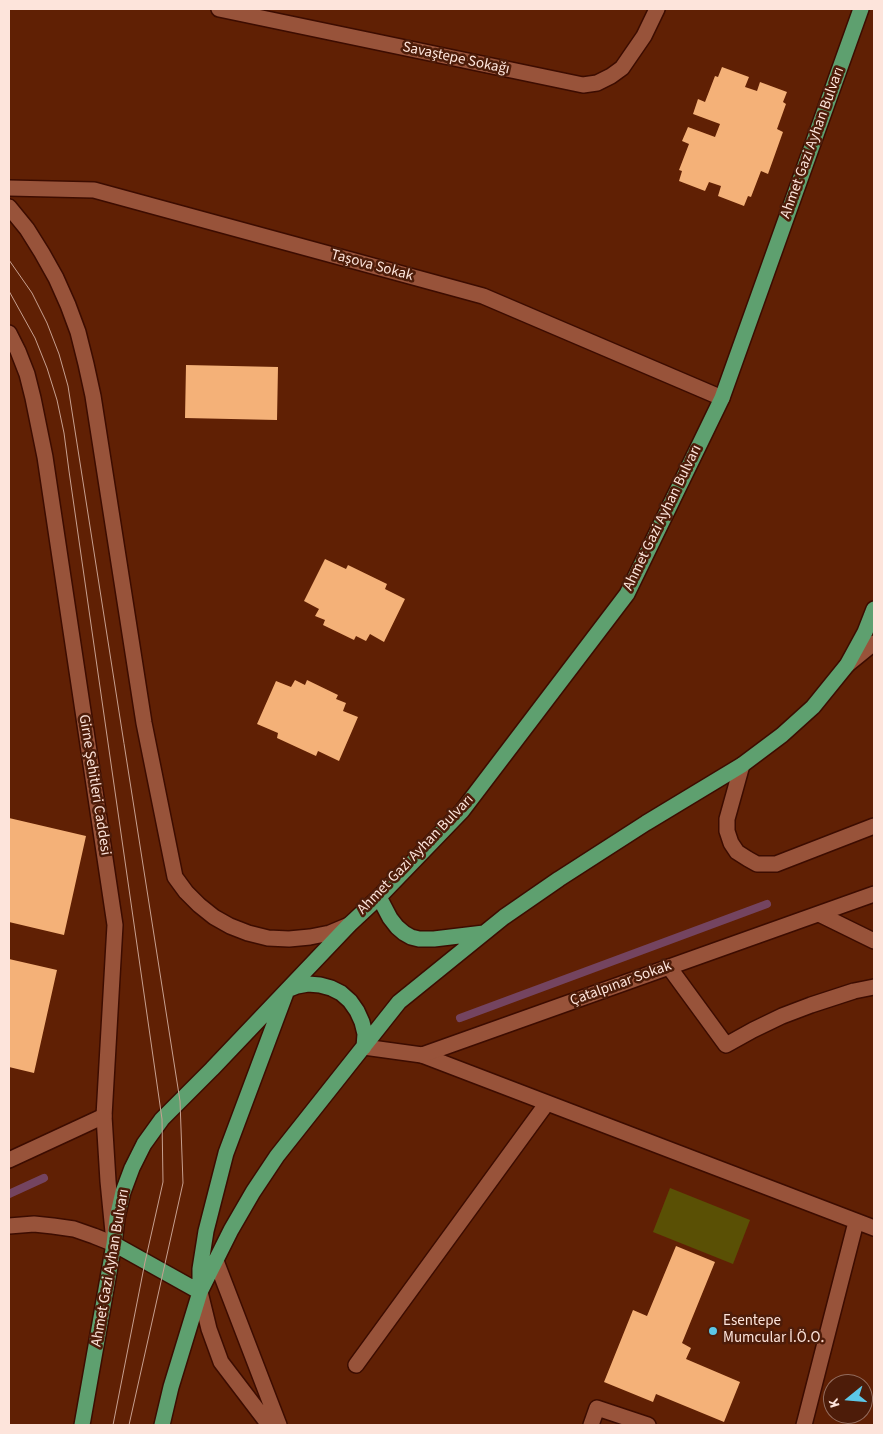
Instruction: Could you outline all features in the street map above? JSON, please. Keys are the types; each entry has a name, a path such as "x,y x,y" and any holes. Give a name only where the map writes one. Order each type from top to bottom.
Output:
{"main road":[{"name":"Ahmet Gazi Ayhan Bulvarı","path":"82,1425 114,1244 116,1218 132,1168 144,1144 161,1120 462,811 627,594 722,398 860,9"},
{"path":"162,1425 175,1371 200,1292 240,1215 277,1156 399,1002 504,917 646,823 742,765 782,735 813,707 847,665 865,632 874,609"},
{"path":"378,897 397,927 412,937 434,939 484,933"},
{"path":"200,1292 200,1269 206,1231 226,1153 286,990 297,986 314,984 341,993 350,1001 362,1022 365,1034 364,1047"},
{"path":"114,1244 200,1292"}],"street":[{"name":"Savaştepe Sokağı","path":"220,9 583,86 597,83 622,68 644,36 657,9"},
{"name":"Taşova Sokak","path":"9,188 94,190 483,296 722,398"},
{"path":"9,207 27,229 56,278 78,332 86,364 144,723 175,876 193,899 214,917 248,933 268,938 296,939 330,933 349,925"},
{"name":"Girne Şehitleri Caddesi","path":"9,333 27,374 45,457 115,925 104,1116 114,1244"},
{"path":"847,665 874,644"},
{"path":"742,765 727,818 727,831 731,843 738,852 757,864 776,864 874,826"},
{"name":"Çatalpınar Sokak","path":"364,1047 422,1055 874,894"},
{"path":"819,914 874,941"},
{"path":"670,967 726,1045 753,1030 811,1005 854,991 874,987"},
{"path":"422,1055 874,1228"},
{"path":"356,1365 547,1103"},
{"path":"9,1160 104,1116"},
{"path":"804,1425 856,1222"},
{"path":"9,1226 34,1224 74,1229 114,1244"},
{"path":"216,1261 279,1425"},
{"path":"200,1292 209,1329 221,1362 270,1425"},
{"path":"591,1425 597,1408 648,1425"}],"shaded area":[{"path":"670,1188 750,1220 733,1264 653,1232"}],"building":[{"path":"722,67 749,77 745,87 757,91 760,82 787,92 783,102 786,104 777,129 783,132 768,174 761,171 751,197 748,196 744,206 718,196 721,186 709,182 705,191 679,181 682,171 679,170 689,144 682,141 688,127 715,137 720,124 693,114 698,99 705,102 715,76 718,77"},
{"path":"186,365 278,367 277,420 185,418"},
{"path":"325,559 346,569 348,565 387,584 385,589 405,599 384,642 370,634 366,641 356,636 354,640 323,625 325,620 315,616 319,609 304,601"},
{"path":"295,680 305,685 307,680 338,695 336,699 346,703 343,711 358,717 339,761 318,751 316,756 277,738 278,733 257,724 276,681 291,687"},
{"path":"9,818 86,836 64,935 9,922"},
{"path":"9,959 57,970 34,1073 9,1067"},
{"path":"676,1246 715,1262 682,1343 691,1348 686,1359 740,1382 724,1422 656,1394 653,1402 604,1382 633,1310 647,1316"}],"waterway":[{"path":"460,1018 767,904"},
{"path":"9,1194 44,1178"}],"tram line":[{"path":"9,260 32,293 47,323 59,354 68,386 180,1101 183,1183 129,1425"},
{"path":"9,291 35,338 47,368 57,400 64,433 162,1119 163,1182 145,1262 113,1425"}],"place":[{"name":"Esentepe Mumcular İ.Ö.O.","path":"713,1331"}]}
